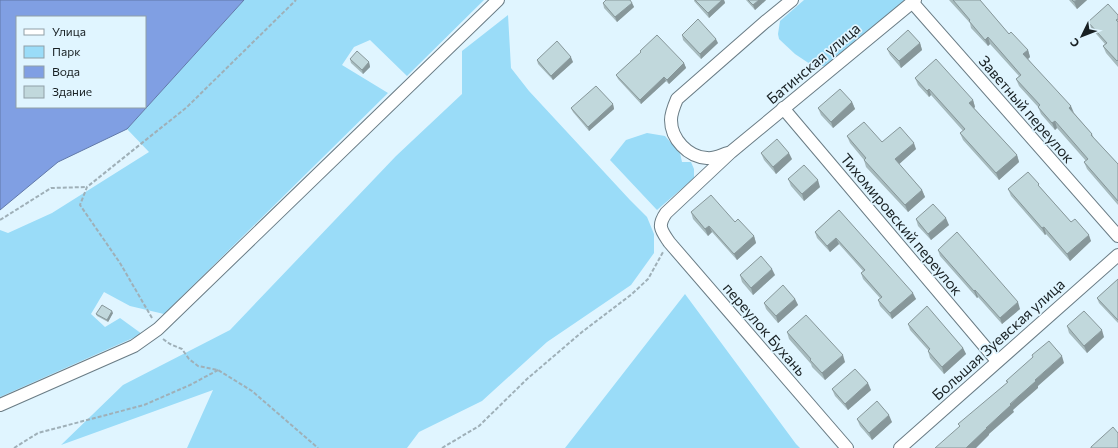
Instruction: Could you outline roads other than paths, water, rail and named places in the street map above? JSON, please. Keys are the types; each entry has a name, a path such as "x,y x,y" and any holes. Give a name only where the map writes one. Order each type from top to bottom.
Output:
{"street":[{"path":"0,405 134,346 157,330 498,0"},
{"name":"Батинская улица","path":"732,152 708,158 697,156 687,151 679,143 671,121 677,99 792,0"},
{"name":"Батинская улица","path":"661,229 662,219 666,212 732,152 783,108 914,1"},
{"name":"Заветный переулок","path":"914,1 1118,236"},
{"name":"Тихомировский переулок","path":"783,108 997,361"},
{"name":"переулок Бухань","path":"661,229 669,242 847,448"},
{"name":"Большая Зуевская улица","path":"900,448 1118,255"}],"water":[{"path":"0,0 244,0 127,129 58,162 0,210"}]}
